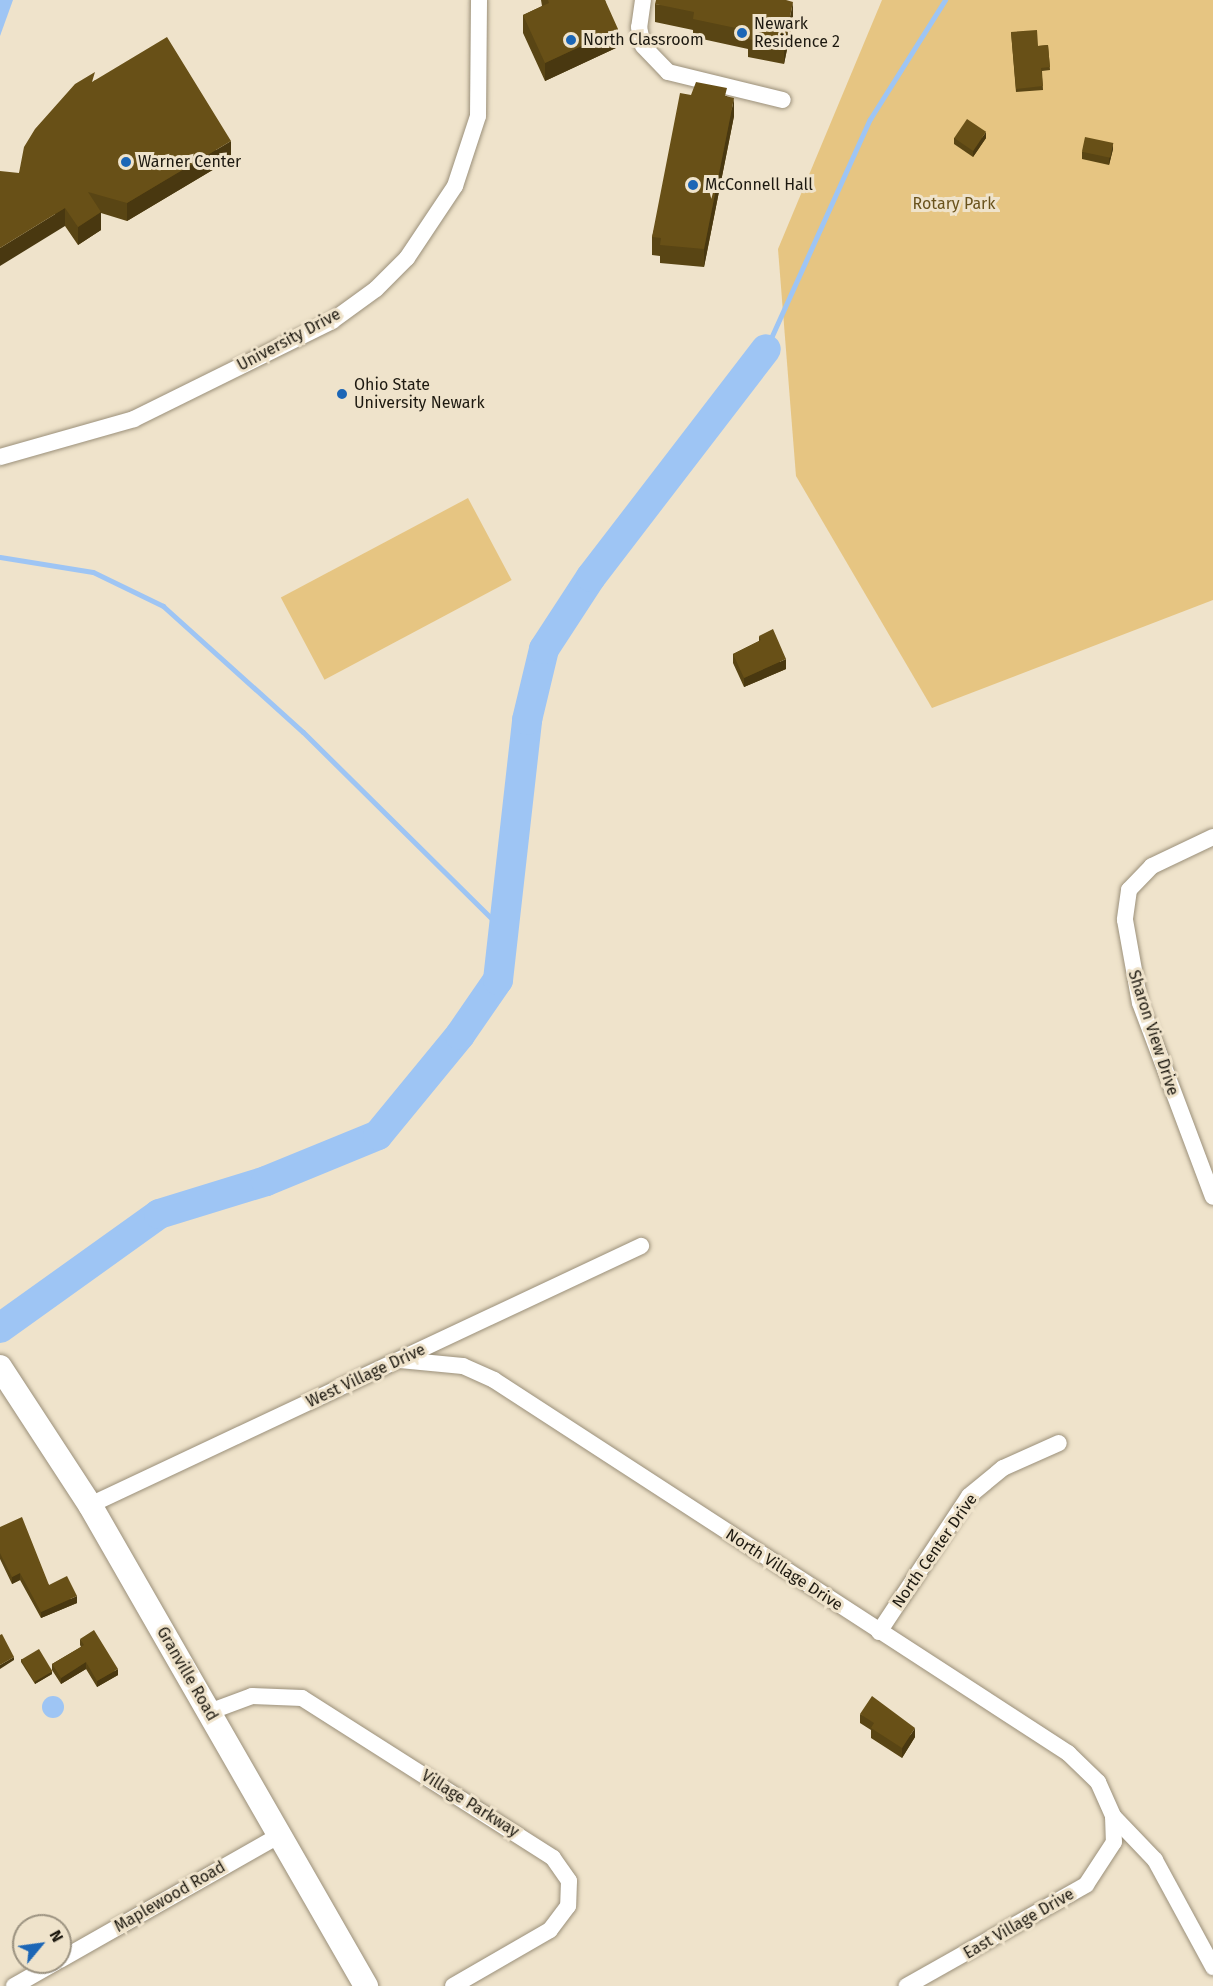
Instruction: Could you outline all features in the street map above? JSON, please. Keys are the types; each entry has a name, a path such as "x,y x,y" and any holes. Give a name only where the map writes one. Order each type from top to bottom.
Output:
{"street":[{"name":"University Drive","path":"0,457 134,419 332,321 376,289 407,258 455,186 478,116 479,0"},
{"path":"644,0 639,27 643,46 668,72 783,100"},
{"name":"Sharon View Drive","path":"1213,837 1152,866 1129,890 1125,921 1140,1003 1213,1197"},
{"name":"West Village Drive","path":"90,1505 641,1246"},
{"name":"North Village Drive","path":"400,1360 463,1366 494,1380 1068,1753 1098,1782 1113,1816 1114,1842"},
{"name":"Granville Road","path":"1,1368 90,1505 366,1986"},
{"name":"North Center Drive","path":"879,1632 969,1496 1003,1468 1059,1443"},
{"name":"Village Parkway","path":"209,1712 252,1696 302,1698 554,1858 569,1881 568,1906 550,1930 453,1986"},
{"path":"1113,1816 1155,1860 1213,1967"},
{"name":"Maplewood Road","path":"72,1953 280,1835"},
{"name":"East Village Drive","path":"908,1986 1086,1885 1114,1842"},
{"path":"14,1986 35,1974"}],"green space":[{"name":"Rotary Park","path":"882,0 1213,0 1213,600 932,708 796,476 778,249"},
{"path":"468,498 512,580 324,680 281,598"}],"water":[{"path":"0,0 13,0 0,36"},
{"path":"53,1696 63,1703 64,1707 57,1717 53,1718 43,1711 42,1707 49,1697"}],"building":[{"name":"North Classroom","path":"548,0 605,0 618,29 545,63 523,15 549,3"},
{"path":"656,0 786,0 793,2 784,46 748,39 750,31 693,19 694,12 655,4"},
{"path":"1037,30 1038,46 1048,45 1050,67 1041,68 1043,86 1016,89 1011,32"},
{"name":"Warner Center","path":"167,37 231,141 127,203 88,192 101,212 78,227 65,208 0,248 0,171 19,173 24,147 35,129 75,84 95,72 92,82"},
{"name":"McConnell Hall","path":"696,82 727,88 725,96 734,98 704,249 660,245 661,238 652,237 680,93 691,95"},
{"path":"967,119 986,132 973,151 954,138"},
{"path":"1085,137 1113,143 1110,158 1082,152"},
{"path":"773,629 786,659 744,678 733,654 761,640 759,636"},
{"path":"22,1517 49,1585 67,1576 77,1596 41,1612 20,1573 12,1577 0,1553 0,1527"},
{"path":"94,1630 118,1669 97,1681 86,1662 61,1678 52,1664 84,1645 80,1639"},
{"path":"2,1634 14,1657 0,1665 0,1635"},
{"path":"39,1649 52,1671 34,1682 21,1660"},
{"path":"872,1696 915,1728 902,1748 871,1728 874,1723 860,1714"}],"waterway":[{"path":"766,349 870,119 945,0"},
{"path":"0,1328 159,1214 266,1181 378,1135 460,1035 498,980 527,720 544,649 591,577 766,349"},
{"path":"0,557 93,572 163,606 303,732 504,931"}],"place":[{"name":"Newark Residence 2","path":"742,33"},
{"name":"North Classroom","path":"571,40"},
{"name":"Warner Center","path":"126,162"},
{"name":"McConnell Hall","path":"693,185"},
{"name":"Ohio State University Newark","path":"342,394"}]}
